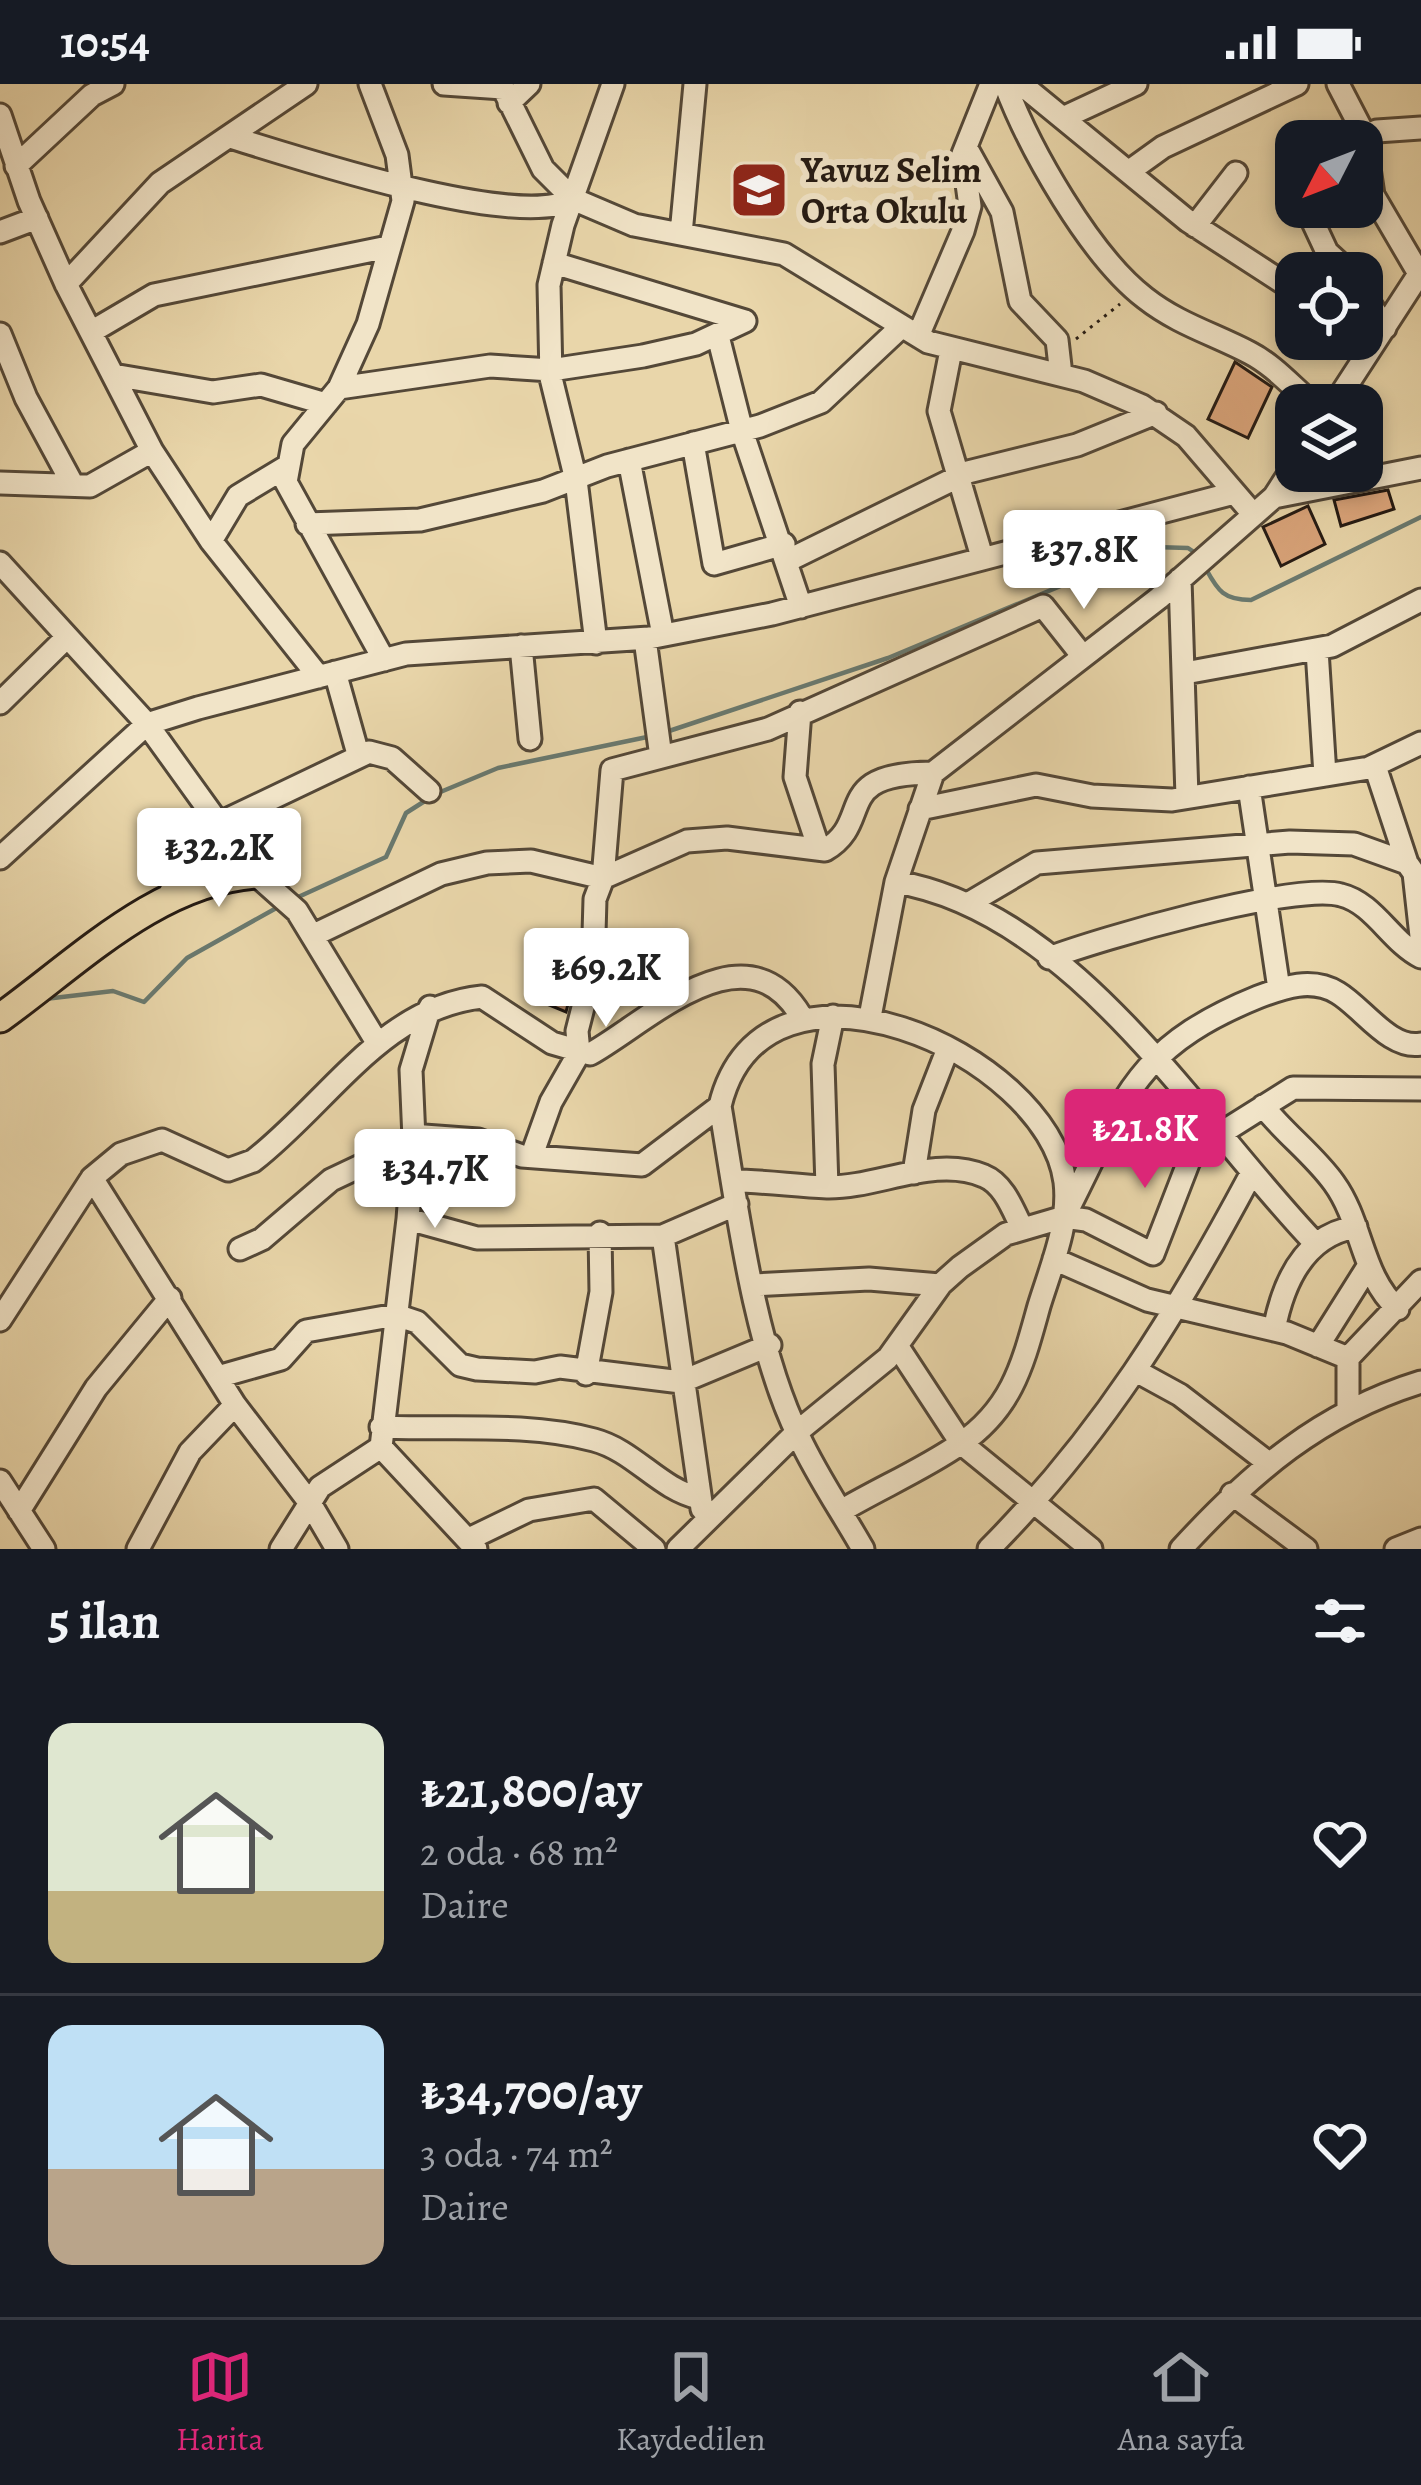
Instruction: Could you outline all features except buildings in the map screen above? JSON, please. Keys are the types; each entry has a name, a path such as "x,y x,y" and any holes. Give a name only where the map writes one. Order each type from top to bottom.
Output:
{"main road":[{"path":"173,894 195,849 218,824"},
{"path":"0,1018 173,894 217,877 262,878"}],"street":[{"path":"8,154 112,84"},
{"path":"67,284 134,207 306,84"},
{"path":"370,84 403,186 368,324 333,396 292,444 286,467 292,500 384,660"},
{"path":"444,84 504,92 529,84"},
{"path":"596,643 576,480 551,370 554,262 614,84"},
{"path":"680,234 695,84"},
{"path":"307,524 420,520 576,480 821,403 910,332 957,253 970,206 966,147 991,84"},
{"path":"1004,84 1066,197 1136,290 1195,331 1249,352 1288,384"},
{"path":"1021,84 1195,226 1275,277"},
{"path":"1065,117 1136,84"},
{"path":"1131,170 1177,140 1297,84"},
{"path":"1338,84 1352,120"},
{"path":"504,92 544,170 573,200 612,218 784,254 910,332 951,350 1061,375 1156,412 1186,436 1253,514"},
{"path":"0,115 8,154 152,452 211,541 327,674 358,754"},
{"path":"1383,133 1421,128"},
{"path":"230,137 403,186 532,210 573,200"},
{"path":"966,147 1002,212 1020,301 1059,350 1061,375"},
{"path":"1195,226 1236,173"},
{"path":"1348,384 1421,274 1383,211"},
{"path":"0,232 37,218"},
{"path":"91,332 129,307 176,289 236,282 388,247"},
{"path":"113,375 213,392 261,385 333,396 490,366 551,370 643,356 718,336 745,321 554,262"},
{"path":"0,336 26,398 74,485"},
{"path":"718,336 742,430 801,607"},
{"path":"951,350 939,411 982,557"},
{"path":"693,442 714,564 786,552 959,476 1077,445 1156,412"},
{"path":"0,483 90,486 152,452"},
{"path":"629,460 654,637 659,742"},
{"path":"211,541 238,496 286,467"},
{"path":"1274,497 1421,468"},
{"path":"870,1017 896,882 933,773 1194,566 1277,492"},
{"path":"0,859 147,724 384,660 654,637 801,607 1234,493"},
{"path":"0,563 147,724 218,824 262,878 297,911 378,1044"},
{"path":"1187,797 1185,673 1194,566"},
{"path":"1185,673 1317,650 1421,600"},
{"path":"532,1155 551,1102 579,1053 577,1031 592,968 595,899 603,878 612,770 659,742 768,729 1043,606 1081,654"},
{"path":"0,703 67,637"},
{"path":"521,646 530,739"},
{"path":"1317,650 1325,775"},
{"path":"800,712 795,777 819,849"},
{"path":"920,809 1036,785 1092,796 1187,797 1375,766 1421,743"},
{"path":"218,824 358,754 392,758 429,790"},
{"path":"1375,766 1413,864 1421,936"},
{"path":"314,935 426,880 488,863 531,861 603,878 687,841 727,838 819,849 834,844 860,794 873,783 891,775 933,773"},
{"path":"1249,788 1279,989"},
{"path":"971,902 1037,863 1108,853 1354,844 1413,864"},
{"path":"896,882 971,902 1049,958 1154,1056 1220,1128 1250,1176 1315,1243"},
{"path":"1049,958 1143,927 1265,903 1346,896 1421,957"},
{"path":"0,1320 92,1178 122,1154 162,1140 228,1170 253,1161 378,1044 430,1007 482,997 552,1043 579,1053 604,1046 681,992 719,980 755,980 778,989 801,1016"},
{"path":"1064,1217 1133,1084 1154,1056 1210,1018 1279,989 1318,984 1337,992 1397,1042 1421,1044"},
{"path":"430,1007 411,1070 414,1139 408,1219 381,1437 473,1544 530,1510 594,1498 654,1549"},
{"path":"841,1511 961,1443 1022,1375 1064,1217 1066,1185 1052,1137 1032,1112 980,1068 870,1017 801,1016 770,1030 752,1047 725,1086 720,1106 754,1285 797,1432 841,1511 863,1549"},
{"path":"827,1187 823,1064 833,1016"},
{"path":"914,1172 924,1110 947,1051"},
{"path":"678,1549 797,1432 898,1347 940,1285 1022,1228 1064,1217 1086,1220 1154,1254 1189,1161 1220,1128 1293,1088 1421,1089"},
{"path":"240,1249 262,1239 331,1180 414,1139 451,1136 532,1155 642,1166 720,1106"},
{"path":"1263,1106 1334,1183 1382,1294 1398,1309"},
{"path":"733,1181 827,1187 914,1172 986,1176 1002,1191 1022,1228"},
{"path":"989,1549 1036,1501 1138,1372 1250,1176"},
{"path":"92,1178 221,1376 235,1406 310,1503 338,1549"},
{"path":"408,1219 477,1238 600,1233 663,1236 737,1204"},
{"path":"1274,1330 1293,1270 1315,1243 1356,1227"},
{"path":"586,1374 601,1292 600,1233"},
{"path":"663,1236 705,1521"},
{"path":"1054,1259 1176,1310 1274,1330 1348,1358"},
{"path":"1318,1346 1369,1264"},
{"path":"754,1285 869,1279 940,1285"},
{"path":"1348,1410 1348,1358 1421,1280"},
{"path":"19,1510 96,1388 170,1298"},
{"path":"221,1376 281,1360 306,1331 395,1315 418,1322 460,1365 535,1372 560,1366 586,1374 681,1382 770,1346"},
{"path":"898,1347 961,1443 1091,1549"},
{"path":"1138,1372 1180,1395 1267,1462"},
{"path":"1181,1549 1267,1462 1348,1410 1421,1382"},
{"path":"138,1549 190,1451 235,1406"},
{"path":"281,1549 320,1486 381,1437 537,1432 596,1441 627,1453 681,1494 699,1498"},
{"path":"0,1481 44,1549"},
{"path":"1232,1494 1306,1549"},
{"path":"1396,1549 1421,1539"}],"path":[{"path":"1059,350 1136,290"}],"waterway":[{"path":"1206,569 1223,593 1251,600 1421,517"},
{"path":"663,733 888,658 1154,547 1188,548 1197,554"},
{"path":"438,793 498,768 652,736"},
{"path":"296,898 386,857 406,813 428,799"},
{"path":"45,999 113,991 144,1002 187,958 280,906"}],"place":[{"name":"Yavuz Selim Orta Okulu","path":"759,190"}]}
